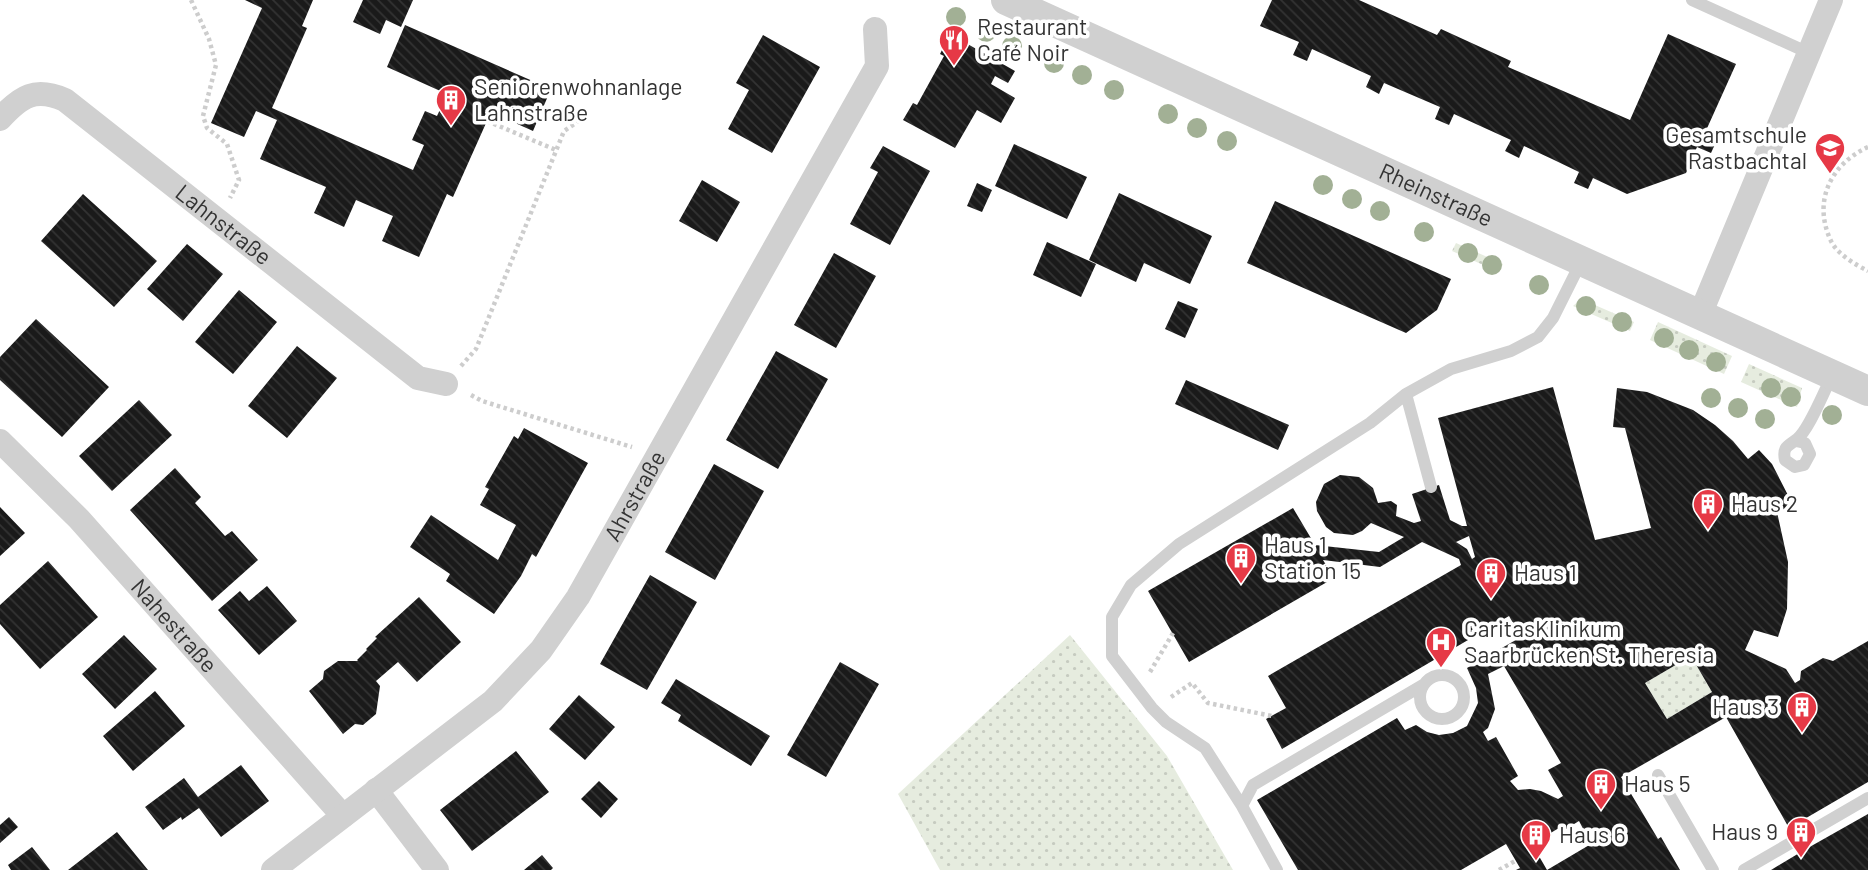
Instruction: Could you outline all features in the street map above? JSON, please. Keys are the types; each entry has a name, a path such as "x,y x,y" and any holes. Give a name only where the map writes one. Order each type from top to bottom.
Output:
{"street":[{"name":"Rheinstraße","path":"1006,0 1868,391"},
{"path":"1700,315 1831,0"},
{"name":"Ahrstraße","path":"273,870 493,701 541,650 578,597 877,66 874,29"},
{"name":"Lahnstraße","path":"0,119 23,97 50,94 65,100 418,377 446,384"},
{"name":"Nahestraße","path":"0,441 79,519 343,816"},
{"path":"376,790 437,870"}],"lane":[{"path":"1692,0 1809,53"},
{"path":"1278,870 1205,748 1166,722 1112,656 1112,618 1130,585 1179,544 1370,423 1406,394 1451,369 1511,351 1538,337 1553,318 1581,262"},
{"path":"1796,441 1832,375"},
{"path":"1406,394 1431,487"},
{"path":"1806,426 1810,450 1809,459 1804,465 1795,467 1785,460 1784,451 1788,444 1796,441 1805,443 1810,450"},
{"path":"1242,806 1253,785 1435,677 1449,676 1460,685 1464,698 1458,712 1446,719 1431,716 1422,706 1396,701"},
{"path":"1422,706 1423,685"},
{"path":"1658,775 1713,870"},
{"path":"1744,870 1868,798"}],"path":[{"path":"191,0 209,39 216,65 204,116 206,128 227,144 239,180 218,220"},
{"path":"586,112 564,131 476,349 446,384 482,401 623,443 656,457"},
{"path":"487,121 556,150"},
{"path":"1868,147 1851,155 1829,180 1822,206 1831,242 1854,264 1868,271"},
{"path":"1139,692 1173,633"},
{"path":"1152,708 1192,684 1208,703 1272,716"},
{"path":"1499,870 1515,860"}],"shaded area":[{"path":"1456,243 1503,264 1499,272 1452,251"},
{"path":"1581,299 1634,322 1630,331 1573,306"},
{"path":"1658,322 1732,356 1724,374 1650,340"},
{"path":"1749,364 1802,388 1797,407 1741,382"},
{"path":"1070,635 1167,756 1233,870 940,870 898,794"},
{"path":"1691,656 1712,692 1667,719 1645,683"}],"building":[{"name":"Seniorenwohnanlage Lahnstraße","path":"245,0 313,0 302,26 307,28 272,108 413,170 424,145 412,140 425,111 437,116 447,94 387,67 405,25 551,89 533,131 491,112 453,197 447,194 419,257 382,241 393,216 356,200 344,227 314,213 326,187 260,159 277,120 256,111 244,137 211,123 262,8"},
{"path":"363,0 413,0 401,27 386,20 380,34 353,22"},
{"path":"1272,0 1359,0 1437,35 1441,29 1511,61 1508,67 1630,120 1668,34 1736,64 1704,135 1717,140 1711,153 1697,147 1686,173 1627,194 1593,178 1588,189 1574,183 1579,172 1524,146 1519,158 1505,151 1511,140 1454,114 1449,125 1435,119 1440,107 1384,83 1379,94 1366,87 1371,76 1312,49 1307,61 1293,55 1299,42 1260,26"},
{"path":"950,34 1015,71 1008,83 995,76 991,84 1015,98 1001,123 977,110 955,148 903,120 913,103 917,105 944,56 940,54"},
{"path":"763,35 820,67 772,153 728,129 749,90 736,83"},
{"path":"1014,144 1087,177 1067,219 995,186"},
{"path":"883,146 930,171 890,245 850,224 878,172 870,168"},
{"path":"702,180 740,202 717,242 679,221"},
{"path":"977,183 992,190 982,212 967,206"},
{"path":"1119,193 1212,236 1190,284 1144,263 1136,282 1089,260"},
{"path":"83,194 157,261 114,307 41,241"},
{"path":"1275,201 1451,279 1437,310 1406,333 1247,263"},
{"path":"1047,242 1096,264 1081,297 1033,275"},
{"path":"187,244 223,274 183,321 147,289"},
{"path":"834,253 876,276 836,348 794,325"},
{"path":"239,290 277,322 233,374 195,342"},
{"path":"1178,301 1198,309 1185,338 1165,329"},
{"path":"36,319 109,387 62,437 0,380 0,357"},
{"path":"297,346 337,378 287,438 248,406"},
{"path":"776,351 828,379 778,469 726,440"},
{"path":"1186,380 1289,425 1278,450 1175,404"},
{"path":"1553,387 1595,540 1651,528 1625,428 1613,427 1617,388 1647,392 1693,410 1733,441 1748,459 1759,450 1772,464 1793,505 1777,512 1788,562 1787,609 1778,637 1754,630 1745,650 1786,669 1795,683 1800,680 1801,671 1823,658 1833,661 1868,641 1868,782 1789,828 1726,717 1621,777 1680,870 1547,870 1516,870 1520,868 1506,844 1461,870 1298,870 1257,800 1397,718 1405,730 1416,725 1439,735 1453,733 1467,726 1478,703 1476,688 1467,668 1521,637 1509,616 1282,749 1266,719 1286,708 1268,676 1461,565 1459,559 1422,542 1380,567 1323,560 1334,578 1189,662 1148,591 1293,508 1315,545 1379,552 1404,537 1371,523 1353,535 1334,533 1326,527 1317,511 1316,502 1324,484 1340,475 1359,477 1373,488 1378,503 1391,501 1397,505 1396,516 1414,523 1421,521 1412,494 1439,485 1450,520 1467,526 1438,418","holes":["1469,536 1475,557 1472,559 1467,549 1456,542","1691,656 1712,692 1667,719 1645,683","1504,666 1561,763 1548,770 1563,796 1558,799 1541,791 1518,790 1510,781 1518,776 1496,737 1488,741 1483,732 1488,728 1495,709 1488,674","1579,821 1591,844 1547,870 1532,844 1559,828 1561,832"]},
{"path":"139,400 172,435 112,491 79,456"},
{"path":"524,428 588,463 536,557 532,554 521,576 494,614 446,581 450,574 410,547 431,515 498,560 516,525 480,505 489,489 485,487 514,436 518,439"},
{"path":"714,464 764,491 715,580 665,552"},
{"path":"175,468 201,497 195,503 225,536 232,531 258,560 212,601 130,510"},
{"path":"0,507 25,533 0,556"},
{"path":"48,561 98,617 40,669 0,624 0,605"},
{"path":"650,575 697,602 647,690 600,664"},
{"path":"267,586 297,621 259,655 218,610 240,591 249,601"},
{"path":"419,597 461,642 417,682 398,662 376,681 380,686 376,714 363,725 355,724 343,734 309,691 323,679 324,671 338,661 358,661 377,638 375,637"},
{"path":"124,635 157,669 115,709 82,674"},
{"path":"840,662 879,684 826,777 787,755"},
{"path":"676,679 770,736 751,766 678,721 681,715 661,703"},
{"path":"155,691 185,726 133,771 103,736"},
{"path":"579,695 615,727 585,760 549,729"},
{"path":"516,751 549,792 472,851 440,810"},
{"path":"241,765 269,801 221,837 199,808 163,830 145,807 184,778 198,797"},
{"path":"599,781 618,799 601,818 581,799"},
{"path":"1868,814 1868,870 1771,870 1806,849"},
{"path":"9,817 18,827 0,843 0,825"},
{"path":"117,832 148,870 68,870"},
{"path":"32,847 50,870 11,870 8,865"},
{"path":"542,855 553,868 551,870 524,870"}],"place":[{"name":"Restaurant Café Noir","path":"954,67"},
{"name":"Seniorenwohnanlage Lahnstraße","path":"451,127"},
{"name":"Gesamtschule Rastbachtal","path":"1830,175"},
{"name":"Haus 2","path":"1708,531"},
{"name":"Haus 1 Station 15","path":"1241,585"},
{"name":"Haus 1","path":"1491,600"},
{"name":"CaritasKlinikum Saarbrücken St. Theresia","path":"1441,669"},
{"name":"Haus 3","path":"1802,734"},
{"name":"Haus 5","path":"1601,811"},
{"name":"Haus 9","path":"1801,859"},
{"name":"Haus 6","path":"1536,862"}]}
